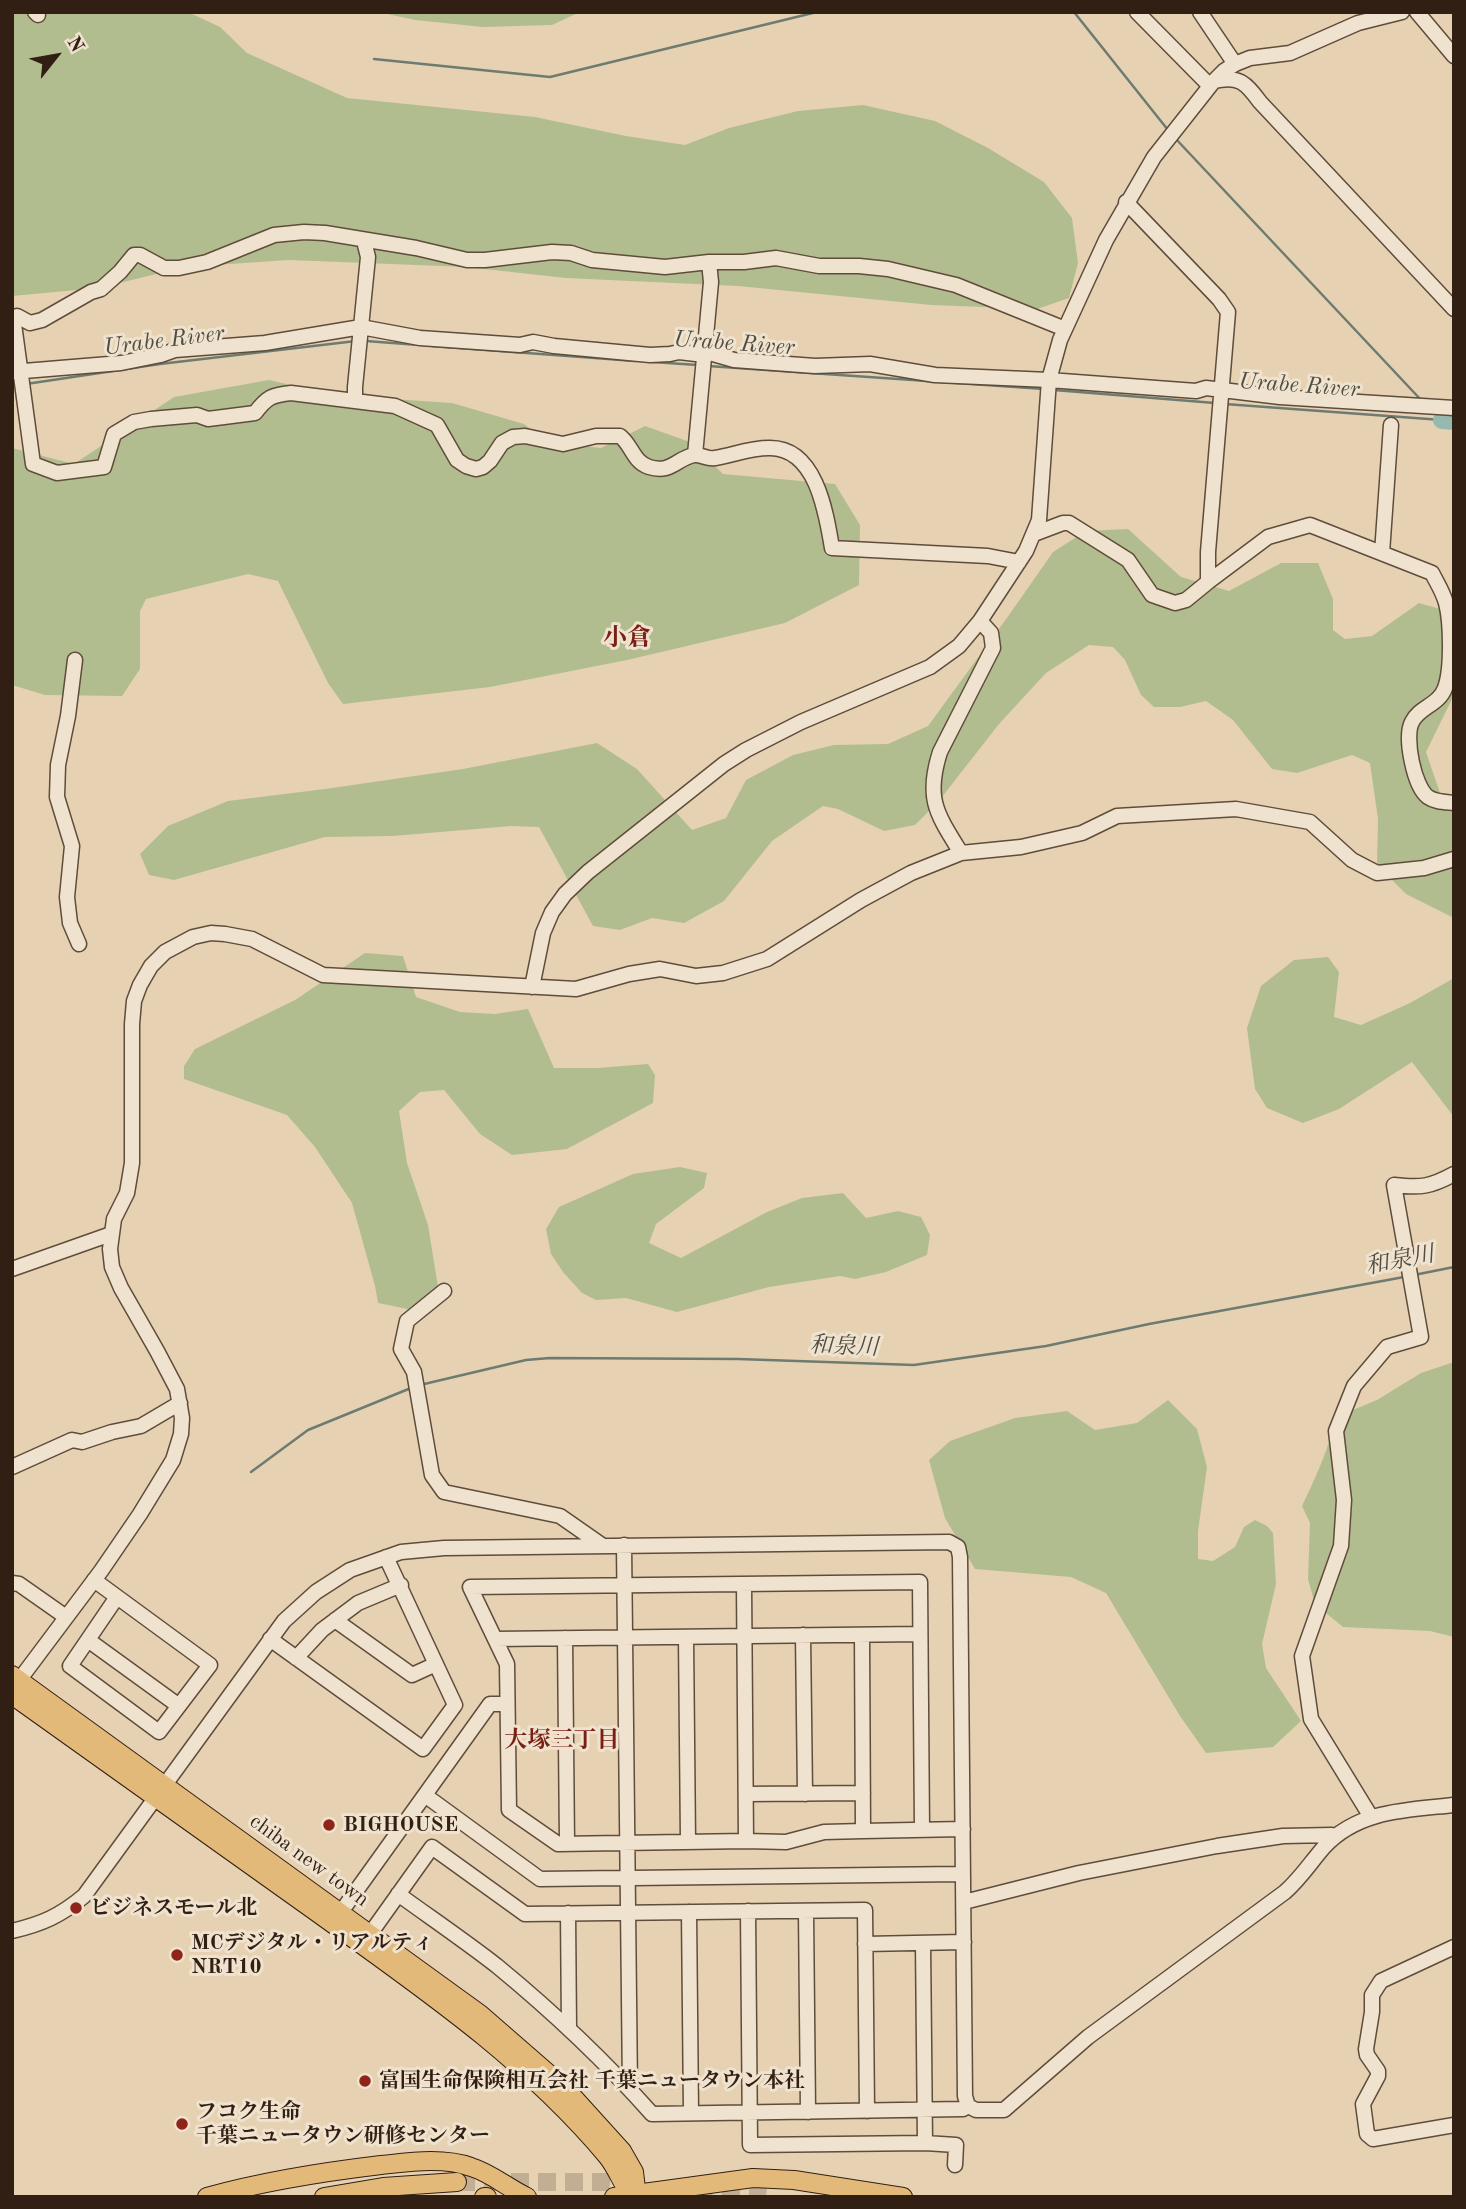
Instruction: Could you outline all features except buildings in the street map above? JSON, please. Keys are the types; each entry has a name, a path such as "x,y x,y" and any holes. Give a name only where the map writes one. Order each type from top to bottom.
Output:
{"main road":[{"name":"chiba new town","path":"14,1685 365,1935 524,2070 570,2115 610,2159 630,2196"},
{"path":"207,2197 311,2175 419,2161 471,2167 527,2197"},
{"path":"630,2196 753,2178 794,2180 903,2197"},
{"path":"324,2197 383,2187 457,2182"},
{"path":"677,2197 705,2197"}],"street":[{"path":"1137,12 1212,83"},
{"path":"1200,12 1235,64"},
{"path":"532,987 543,933 552,912 565,894 588,872 724,764 802,722 930,667 959,646 980,621 1034,534 1040,509 1049,380 1065,329 1126,202 1154,157 1212,83 1224,71 1250,58 1290,53 1358,23 1402,12"},
{"path":"1417,12 1454,56"},
{"path":"1212,83 1227,78 1241,81 1249,88 1259,102 1454,309"},
{"path":"1126,202 1219,299 1228,313 1208,552 1208,582"},
{"path":"1018,562 988,556 832,548 817,485 793,453 770,448 712,459 695,455 661,469 642,464 620,436 596,436 563,444 525,436 513,437 502,443 490,461 476,469 457,460 437,425 395,406 291,393 266,398 255,412 208,419 197,415 134,422 114,434 104,467 57,473 33,464 16,371 13,324 17,316 30,323 42,320 100,289 120,272 134,255 140,255 164,268 179,268 207,262 262,239 292,232 325,233 467,260 552,252 571,253 592,260 665,267 776,258 819,266 888,269 956,285 1065,329"},
{"path":"355,401 368,257 364,241"},
{"path":"695,455 712,282 709,262"},
{"path":"16,371 121,363 175,350 265,344 361,327 420,338 520,345 533,342 650,355 706,352 734,360 815,366 870,365 935,375 1196,391 1206,388 1294,398 1454,408"},
{"path":"1382,553 1391,425"},
{"path":"1034,534 1069,523 1128,560 1147,591 1175,603 1186,600 1268,537 1310,525 1433,573 1446,603 1448,620 1446,686 1437,700 1411,722 1408,742 1418,783 1423,792 1435,800 1454,803"},
{"path":"961,853 938,813 932,783 940,752 993,648 991,633 980,621"},
{"path":"75,660 58,765 57,797 72,846 67,897 68,910 79,944"},
{"path":"14,1685 94,1580 140,1514 173,1460 181,1434 177,1389 121,1288 112,1267 110,1249 114,1219 127,1193 132,1163 134,1001 151,966 165,952 180,943 211,933 252,939 323,975 576,989 629,974 660,969 696,976 723,973 767,959 911,873 961,853 1021,847 1082,833 1117,816 1236,809 1310,822 1352,860 1377,873 1424,868 1454,859"},
{"path":"1371,1816 1311,1719 1302,1656 1341,1545 1344,1500 1336,1431 1354,1386 1387,1347 1421,1337 1394,1185 1433,1185 1454,1174"},
{"path":"12,1269 111,1234"},
{"path":"444,1291 407,1321 401,1349 414,1372 432,1475 444,1492 560,1516 603,1546"},
{"path":"12,1466 72,1440 82,1442 141,1426 180,1404"},
{"path":"12,1931 36,1926 55,1917 83,1896 270,1639 292,1613 350,1570 401,1552 432,1549 624,1545 954,1544 960,1552 965,2096 968,2106 976,2110 1007,2108 1088,2037 1285,1892 1337,1836 1371,1816 1384,1812 1454,1805"},
{"path":"624,1545 630,2089"},
{"path":"270,1639 423,1749 455,1705 386,1557"},
{"path":"94,1580 210,1665 159,1732 69,1666 117,1597"},
{"path":"922,1830 920,1582 470,1587 507,1664 509,1810 558,1844 786,1842 824,1832 863,1831 922,1830 963,1829"},
{"path":"12,1583 19,1584 66,1617"},
{"path":"744,1584 746,1841"},
{"path":"296,1658 322,1630 358,1603 401,1585"},
{"path":"335,1620 412,1675 436,1664"},
{"path":"495,1639 920,1634"},
{"path":"862,1635 863,1831"},
{"path":"803,1636 805,1794"},
{"path":"686,1637 688,1842"},
{"path":"565,1639 567,1843"},
{"path":"88,1640 179,1706"},
{"path":"346,1905 490,1704 508,1704"},
{"path":"746,1794 863,1793"},
{"path":"426,1796 540,1879 958,1874"},
{"path":"964,1902 1079,1873 1217,1846 1283,1836 1332,1835"},
{"path":"365,1935 432,1847 525,1914 865,1910 867,2111"},
{"path":"398,1894 495,1964 569,2029 652,2114 925,2110 963,2109 968,2106"},
{"path":"806,1911 808,2112"},
{"path":"689,1912 691,2113"},
{"path":"748,1912 750,2145 956,2145 955,2165"},
{"path":"568,1913 569,2029"},
{"path":"865,1944 964,1942"},
{"path":"923,1943 925,2143"},
{"path":"1454,1947 1381,1982 1372,1994 1366,2049 1367,2055 1377,2067 1378,2076 1363,2105 1367,2134 1373,2139 1454,2125"}],"green space":[{"path":"12,12 188,12 220,27 247,53 347,98 535,117 685,145 729,128 798,111 863,105 935,121 988,148 1044,182 1072,218 1078,263 1069,298 1037,309 931,305 738,286 566,278 466,267 289,260 185,267 99,288 12,296"},
{"path":"378,12 580,12 552,25 483,27 415,20"},
{"path":"269,380 333,395 452,403 524,424 546,441 601,448 645,426 690,442 723,474 835,484 860,525 859,585 785,623 627,660 490,687 343,704 328,683 278,581 248,574 146,599 140,611 140,669 122,696 45,695 12,685 12,448 74,464 174,397"},
{"path":"1128,529 1181,577 1229,591 1281,563 1318,563 1333,599 1333,630 1345,639 1372,636 1419,603 1454,613 1454,695 1426,752 1440,793 1454,805 1454,918 1406,894 1377,865 1378,819 1370,763 1352,755 1297,773 1272,769 1233,720 1206,701 1180,707 1154,707 1141,695 1125,660 1113,647 1089,645 1046,673 999,724 938,802 915,825 884,831 838,809 823,806 772,841 724,901 684,923 652,918 620,930 593,926 539,827 511,826 393,836 325,837 174,880 149,875 140,854 168,826 228,801 463,769 597,743 637,769 692,830 726,818 746,780 793,755 834,745 888,744 928,726 1053,552 1086,531"},
{"path":"365,953 403,956 416,997 460,1012 495,1014 528,1009 554,1068 648,1064 655,1075 653,1103 567,1149 512,1155 480,1134 444,1090 420,1092 399,1111 407,1163 428,1225 439,1293 412,1310 378,1303 352,1203 315,1147 287,1115 184,1079 184,1066 195,1049 295,1000"},
{"path":"1328,957 1339,972 1334,1017 1361,1025 1410,1003 1454,978 1454,1117 1412,1062 1339,1109 1303,1123 1267,1108 1255,1089 1247,1028 1261,986 1294,960"},
{"path":"680,1167 707,1173 704,1188 656,1224 649,1243 681,1258 767,1212 802,1198 843,1193 866,1218 898,1211 921,1217 930,1235 927,1255 886,1272 855,1279 840,1276 769,1287 677,1312 626,1298 596,1300 582,1293 551,1254 546,1229 559,1207 633,1174"},
{"path":"1454,1362 1454,1637 1430,1631 1343,1627 1315,1604 1308,1579 1310,1523 1302,1506 1322,1462 1336,1417 1377,1400 1421,1373"},
{"path":"1168,1400 1197,1429 1207,1467 1198,1531 1198,1559 1213,1561 1235,1547 1244,1527 1255,1520 1267,1526 1273,1533 1276,1584 1262,1644 1266,1668 1301,1721 1273,1747 1206,1753 1180,1716 1106,1593 1071,1577 975,1569 945,1518 929,1460 950,1441 1015,1418 1067,1411 1095,1430 1137,1423"}],"waterway":[{"path":"374,59 550,77 817,12"},
{"path":"1074,12 1168,130"},
{"path":"1175,138 1422,401"},
{"name":"Urabe River","path":"26,384 160,364 356,341"},
{"name":"Urabe River","path":"366,341 419,345"},
{"name":"Urabe River","path":"432,346 635,361"},
{"name":"Urabe River","path":"652,362 698,365"},
{"name":"Urabe River","path":"708,366 1044,389"},
{"name":"Urabe River","path":"1054,390 1215,403"},
{"name":"Urabe River","path":"1225,404 1442,420"},
{"name":"Urabe River","path":"1442,420 1454,421"},
{"name":"和泉川","path":"1414,1275 1454,1267"},
{"name":"和泉川","path":"420,1385 526,1360 550,1358 738,1359 914,1365 1046,1346 1149,1324 1404,1277"},
{"name":"和泉川","path":"251,1472 308,1430 411,1388"}],"tunnel":[{"path":"457,2182 606,2182 635,2185"},
{"path":"695,2190 766,2197"}],"place":[{"name":"BIGHOUSE","path":"329,1825"},
{"name":"ビジネスモール北","path":"76,1908"},
{"name":"MCデジタル・リアルティ NRT10","path":"177,1955"},
{"name":"富国生命保険相互会社 千葉ニュータウン本社","path":"365,2081"},
{"name":"フコク生命 千葉ニュータウン研修センター","path":"182,2124"}],"district":[{"name":"小倉","path":"627,639"},
{"name":"大塚三丁目","path":"562,1741"}]}
